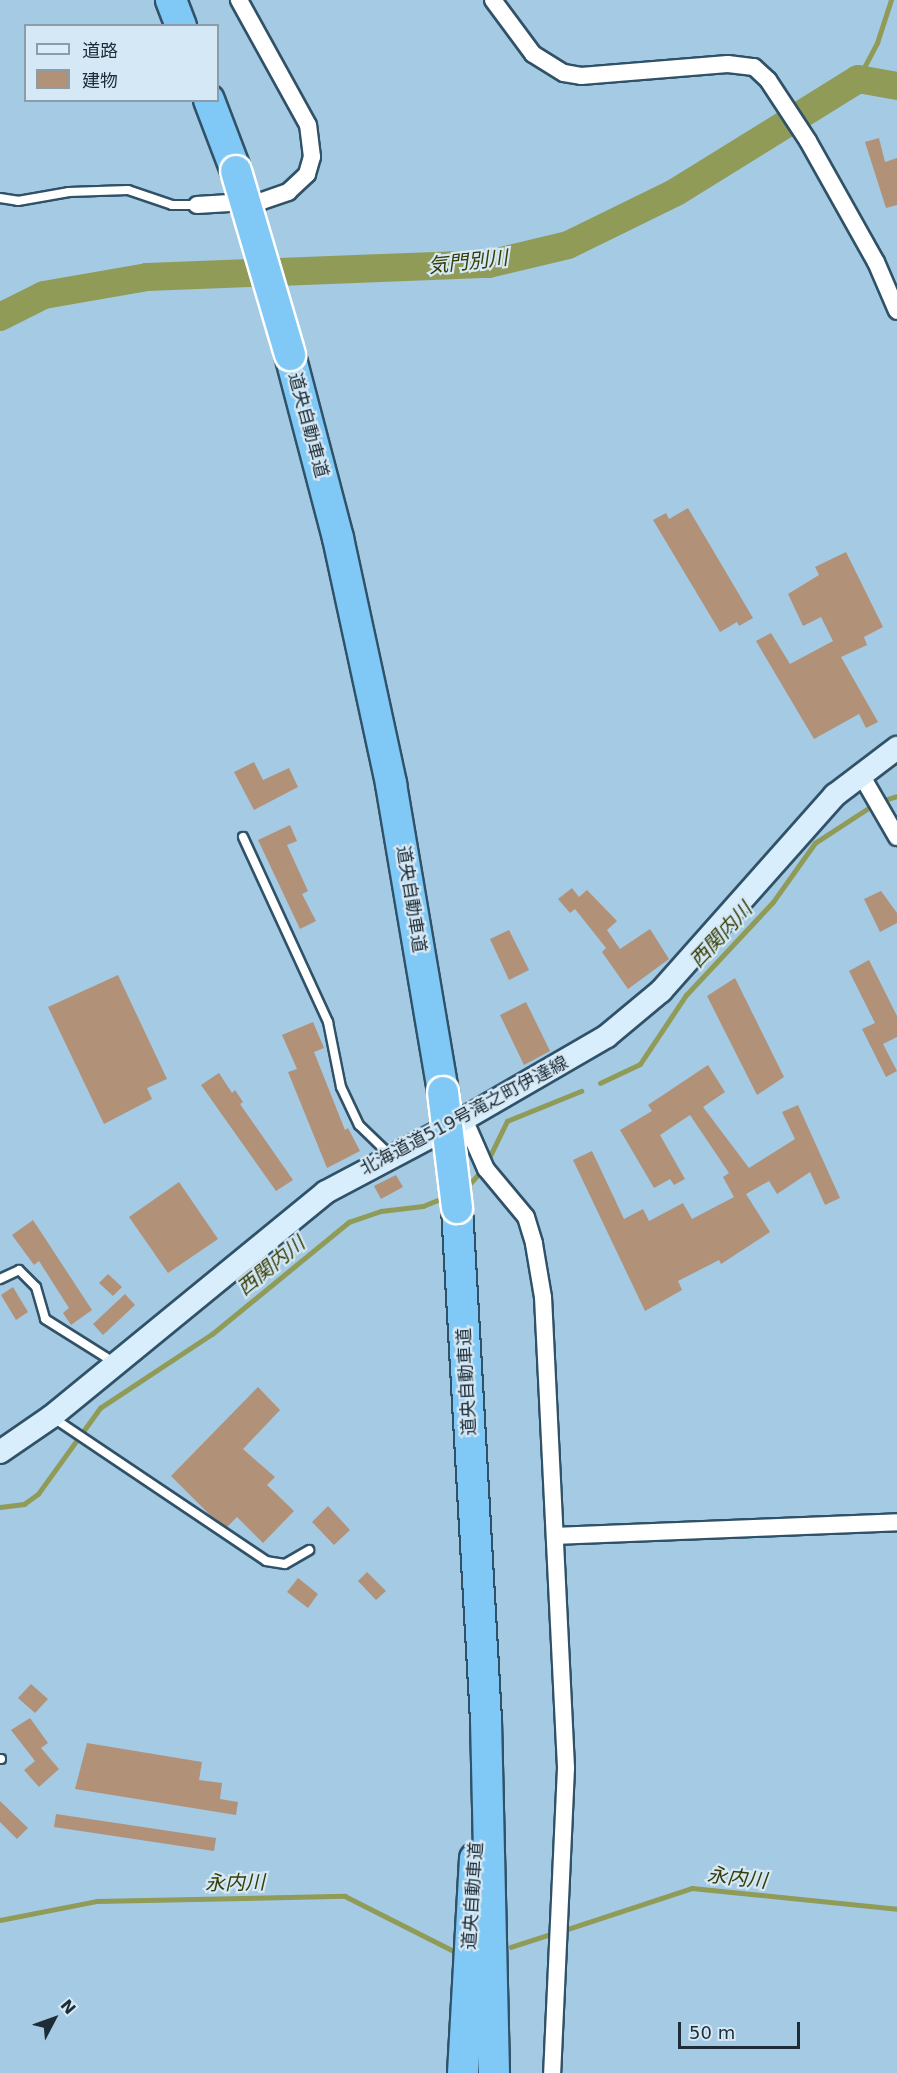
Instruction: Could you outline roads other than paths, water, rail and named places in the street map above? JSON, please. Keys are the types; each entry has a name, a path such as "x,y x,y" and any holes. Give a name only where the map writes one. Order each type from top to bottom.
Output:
{"highway":[{"path":"171,0 180,24"},
{"name":"道央自動車道","path":"210,102 236,171 290,355 338,538 392,784 443,1092 457,1208 486,1720 494,2073"},
{"name":"道央自動車道","path":"464,2073 472,1885 486,1720"}],"main road":[{"name":"北海道道519号滝之町伊達線","path":"0,1452 51,1417 326,1192 390,1155 464,1119 607,1036 661,991 792,840 860,773 897,748"}],"street":[{"path":"197,205 262,201 288,192 307,174 312,157 308,125 239,0"},
{"path":"493,0 533,54 564,73 580,76 728,64 754,67 768,80 808,141 876,262 897,311"},
{"path":"860,773 891,820 897,837"},
{"path":"464,1119 482,1163 526,1217 534,1244 543,1297 566,1768 552,2073"},
{"path":"555,1536 897,1522"}],"lane":[{"path":"0,198 18,201 69,192 128,190 172,205 197,205"},
{"path":"243,837 328,1022 341,1087 359,1125 390,1155"},
{"path":"0,1279 18,1270 36,1287 45,1318 116,1363"},
{"path":"51,1417 266,1560 285,1564 309,1550"}],"waterway":[{"path":"858,79 877,43 891,0"},
{"name":"気門別川","path":"0,317 44,295 147,277 489,264 568,245 676,192 858,79 897,86"},
{"name":"西関内川","path":"888,799 897,796"},
{"name":"西関内川","path":"600,1083 640,1064 686,995 773,902 815,843 867,809"},
{"name":"西関内川","path":"488,1160 507,1121 581,1091"},
{"name":"西関内川","path":"466,1188 482,1170"},
{"name":"西関内川","path":"0,1507 24,1504 38,1494 100,1408 212,1334 349,1222 381,1211 423,1206 445,1197"},
{"name":"永内川","path":"562,1931 692,1888 897,1909"},
{"name":"永内川","path":"0,1920 97,1901 345,1896 458,1953"},
{"name":"永内川","path":"511,1947 554,1933"}]}
